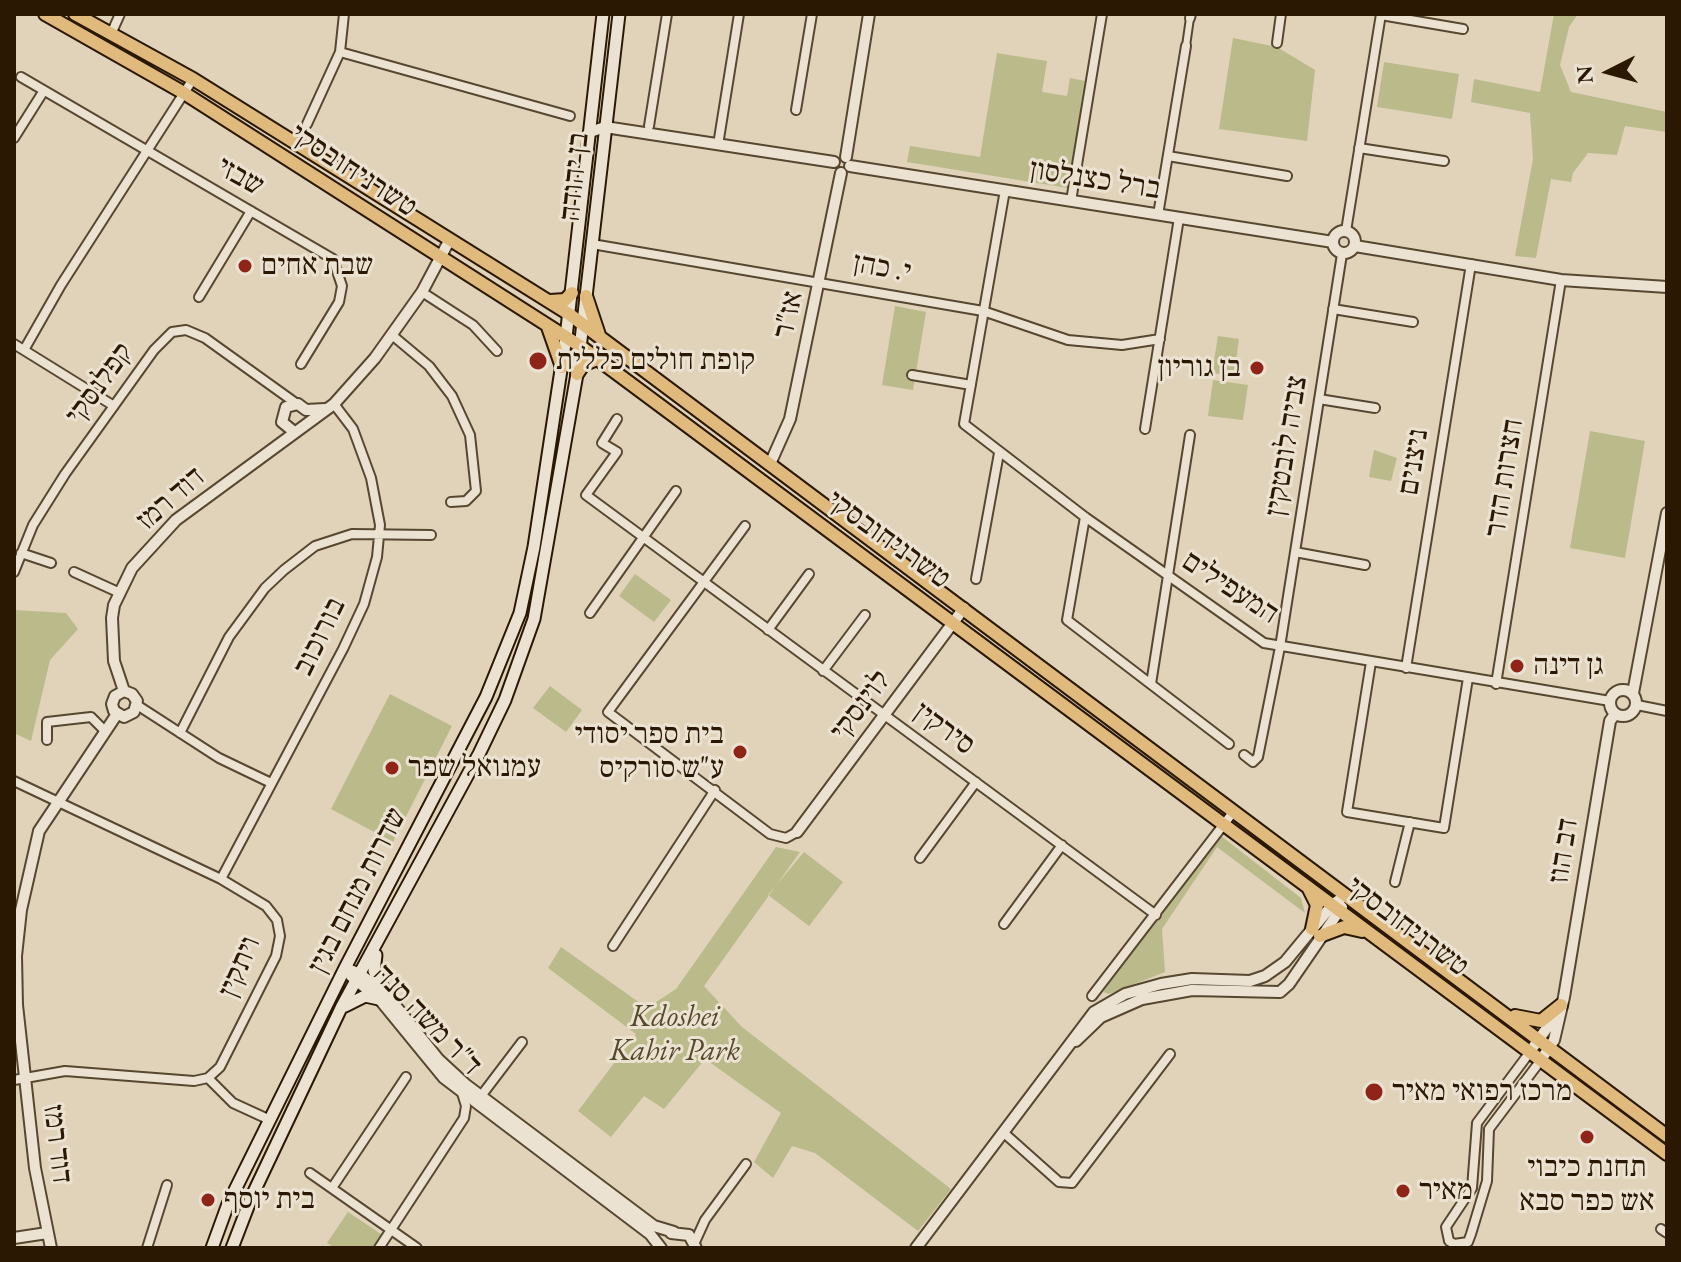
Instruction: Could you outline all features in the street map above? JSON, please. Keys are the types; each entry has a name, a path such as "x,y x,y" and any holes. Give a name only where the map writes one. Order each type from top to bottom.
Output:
{"main road":[{"name":"טשרניחובסקי","path":"45,14 184,93 580,346 954,621 1667,1154"},
{"name":"טשרניחובסקי","path":"75,14 193,79 569,314 1667,1136"},
{"name":"בן יהודה","path":"569,314 603,14"},
{"name":"בן יהודה","path":"580,346 619,14"},
{"path":"548,301 565,300 572,293"},
{"path":"586,296 600,338"},
{"name":"שדרות מנחם בגין","path":"212,1248 228,1204 345,968 486,697 520,613 537,532 569,314"},
{"path":"543,321 554,339 562,367"},
{"name":"שדרות מנחם בגין","path":"232,1248 252,1196 341,1008 378,946 505,700 534,619 580,346"},
{"path":"577,374 583,365 597,359"},
{"path":"1305,883 1317,905 1316,932 1349,927 1376,936"},
{"path":"341,1008 365,996 383,997 374,971 378,946"},
{"path":"1499,1009 1537,1022 1563,1001"}],"street":[{"path":"111,34 120,14"},
{"path":"307,124 340,52 344,14"},
{"path":"649,126 667,14"},
{"path":"718,145 739,14"},
{"path":"796,110 812,14"},
{"name":"אז\"ר","path":"770,464 790,419 821,281 846,165 869,14"},
{"path":"1071,201 1102,14"},
{"path":"1277,43 1281,14"},
{"path":"1346,231 1381,14 1463,29"},
{"path":"1158,215 1190,16"},
{"path":"340,52 570,116"},
{"name":"שבזי","path":"21,77 333,259 342,286 339,302 301,364"},
{"path":"24,350 145,151 193,79"},
{"path":"14,138 43,92"},
{"path":"590,132 605,127 834,162 838,157 846,165"},
{"path":"1359,148 1444,161"},
{"path":"1168,156 1287,176"},
{"name":"ברל כצנלסון","path":"846,165 1333,242"},
{"path":"912,375 971,385 1005,190"},
{"path":"199,297 251,211"},
{"path":"1145,429 1179,218"},
{"path":"1346,231 1338,233 1333,242 1335,249 1342,254 1355,246 1561,280 1667,287"},
{"path":"1346,231 1354,238 1355,246"},
{"path":"329,407 285,410 283,424 293,431 304,428 329,407 392,335 422,292 449,241"},
{"name":"י. כהן","path":"592,244 983,311 1033,331 1096,345 1122,345 1160,339"},
{"name":"צביה לובטקין","path":"1244,755 1253,762 1258,757 1280,647 1342,254"},
{"name":"ניצנים","path":"1406,668 1471,264"},
{"name":"חצרות הדר","path":"1496,684 1561,280"},
{"path":"422,292 473,325 497,351"},
{"path":"1333,309 1413,322"},
{"name":"קפלנסקי","path":"14,572 45,504 154,350 172,332 186,330 205,338 301,407"},
{"path":"392,335 437,376 452,396 470,435 476,491 466,501 451,502"},
{"path":"14,344 114,406"},
{"name":"המעפילים","path":"971,385 964,424 1085,517 1264,643 1610,701"},
{"name":"קפלנסקי","path":"274,388 285,410"},
{"path":"1319,399 1375,408"},
{"path":"301,407 308,422"},
{"name":"בורוכוב","path":"221,879 364,604 377,557 379,533 365,457 353,429 329,407"},
{"name":"סירקין","path":"617,419 602,443 617,452 586,495 1156,915"},
{"name":"דוד רמז","path":"271,448 283,424"},
{"name":"דוד רמז","path":"137,705 135,697 124,691 111,637 114,605 132,568 166,529 293,431"},
{"path":"1151,684 1190,435"},
{"path":"976,579 999,453"},
{"path":"590,613 676,491"},
{"path":"1637,705 1633,693 1667,513"},
{"path":"1085,517 1067,620 1229,744"},
{"path":"745,526 608,712 770,834 786,838 797,832"},
{"path":"180,733 229,637 255,601 284,570 315,546 333,538 379,533 431,535"},
{"path":"1295,552 1365,565"},
{"path":"21,553 51,563"},
{"path":"74,572 120,593"},
{"path":"768,630 809,574"},
{"name":"לוינסקי","path":"797,832 964,608"},
{"path":"823,671 865,615"},
{"path":"1371,662 1347,812 1444,828 1468,678"},
{"path":"1633,693 1621,690 1610,701 1615,714 1628,716 1637,705"},
{"name":"דוד רמז","path":"51,1248 19,1080 16,956 21,910 39,831 56,801 117,714 113,700 124,691"},
{"path":"117,714 131,715 137,705 219,758 269,782"},
{"path":"1637,705 1667,711"},
{"name":"דב הוז","path":"1535,1056 1563,1001 1610,721 1615,714"},
{"path":"47,740 47,722 91,717 105,731"},
{"name":"ויתקין","path":"14,781 221,879 266,906 277,920 280,936 276,956 220,1067 208,1078"},
{"path":"920,858 976,782"},
{"path":"613,946 715,790"},
{"path":"1092,996 1234,811"},
{"path":"1395,882 1410,822"},
{"path":"1004,924 1062,845"},
{"path":"916,1248 1074,1035 1104,1004 1125,994 1177,981 1257,980 1285,962 1316,932 1346,895"},
{"path":"1051,1069 1101,1017 1142,999 1192,990 1280,992 1289,984 1316,932"},
{"name":"ד\"ר משה סנה","path":"345,968 383,997 439,1060 481,1096 654,1226 679,1232 695,1246"},
{"name":"ד\"ר משה סנה","path":"383,997 432,1066 462,1093 650,1234 661,1248"},
{"path":"481,1096 522,1042"},
{"path":"1004,1133 1059,1182 1072,1183 1170,1054"},
{"path":"1535,1056 1489,1129 1487,1181 1471,1234 1468,1242 1454,1244 1449,1241 1446,1227 1472,1188 1477,1123 1535,1056"},
{"path":"19,1080 65,1071 194,1081 208,1078 233,1103 270,1120"},
{"path":"332,1188 406,1077"},
{"path":"462,1093 464,1118"},
{"path":"379,1248 464,1118 475,1112 487,1112"},
{"path":"695,1246 705,1220 746,1164"},
{"path":"310,1173 417,1248"},
{"path":"147,1248 167,1185"},
{"path":"661,1248 665,1238 705,1220"},
{"path":"14,1238 47,1233"}],"green space":[{"path":"1554,14 1578,14 1569,27 1560,65 1571,92 1667,112 1667,132 1625,126 1617,155 1588,153 1573,173 1571,182 1551,179 1536,258 1515,256 1533,159 1530,113 1471,102 1474,79 1540,92"},
{"path":"1233,38 1277,47 1315,70 1307,141 1219,129"},
{"path":"997,53 1047,61 1042,92 1067,96 1070,78 1085,81 1068,188 907,162 910,146 980,157"},
{"path":"1384,62 1459,74 1452,119 1377,107"},
{"path":"895,306 926,312 913,390 882,385"},
{"path":"1218,336 1239,339 1234,376 1212,373"},
{"path":"1213,380 1248,385 1243,420 1208,416"},
{"path":"1590,431 1645,441 1625,558 1570,548"},
{"path":"1374,450 1397,458 1391,481 1369,477"},
{"path":"635,574 671,600 654,622 619,596"},
{"path":"14,610 66,613 78,629 50,660 31,741 14,733"},
{"path":"550,686 582,710 566,732 533,708"},
{"name":"עמנואל שפר","path":"390,694 452,726 393,842 331,809"},
{"path":"1216,832 1301,898 1305,913 1217,847 1162,929 1165,972 1109,994 1103,992"},
{"name":"Kdoshei Kahir Park","path":"776,847 800,852 704,986 742,1027 951,1189 918,1231 815,1153 792,1146 773,1178 754,1162 781,1113 705,1059 664,1109 644,1096 611,1137 578,1111 636,1034 548,968 561,947 647,1008 676,989"},
{"path":"804,852 843,882 809,926 768,895"},
{"path":"348,1212 384,1236 376,1248 335,1248 327,1243"}],"place":[{"name":"שבת אחים","path":"245,266"},
{"name":"קופת חולים כללית","path":"538,361"},
{"name":"בן גוריון","path":"1257,368"},
{"name":"גן דינה","path":"1517,666"},
{"name":"בית ספר יסודי ע\"ש סורקיס","path":"740,752"},
{"name":"עמנואל שפר","path":"392,768"},
{"name":"מרכז רפואי מאיר","path":"1374,1092"},
{"name":"תחנת כיבוי אש כפר סבא","path":"1587,1137"},
{"name":"מאיר","path":"1403,1191"},
{"name":"בית יוסף","path":"208,1200"}]}
